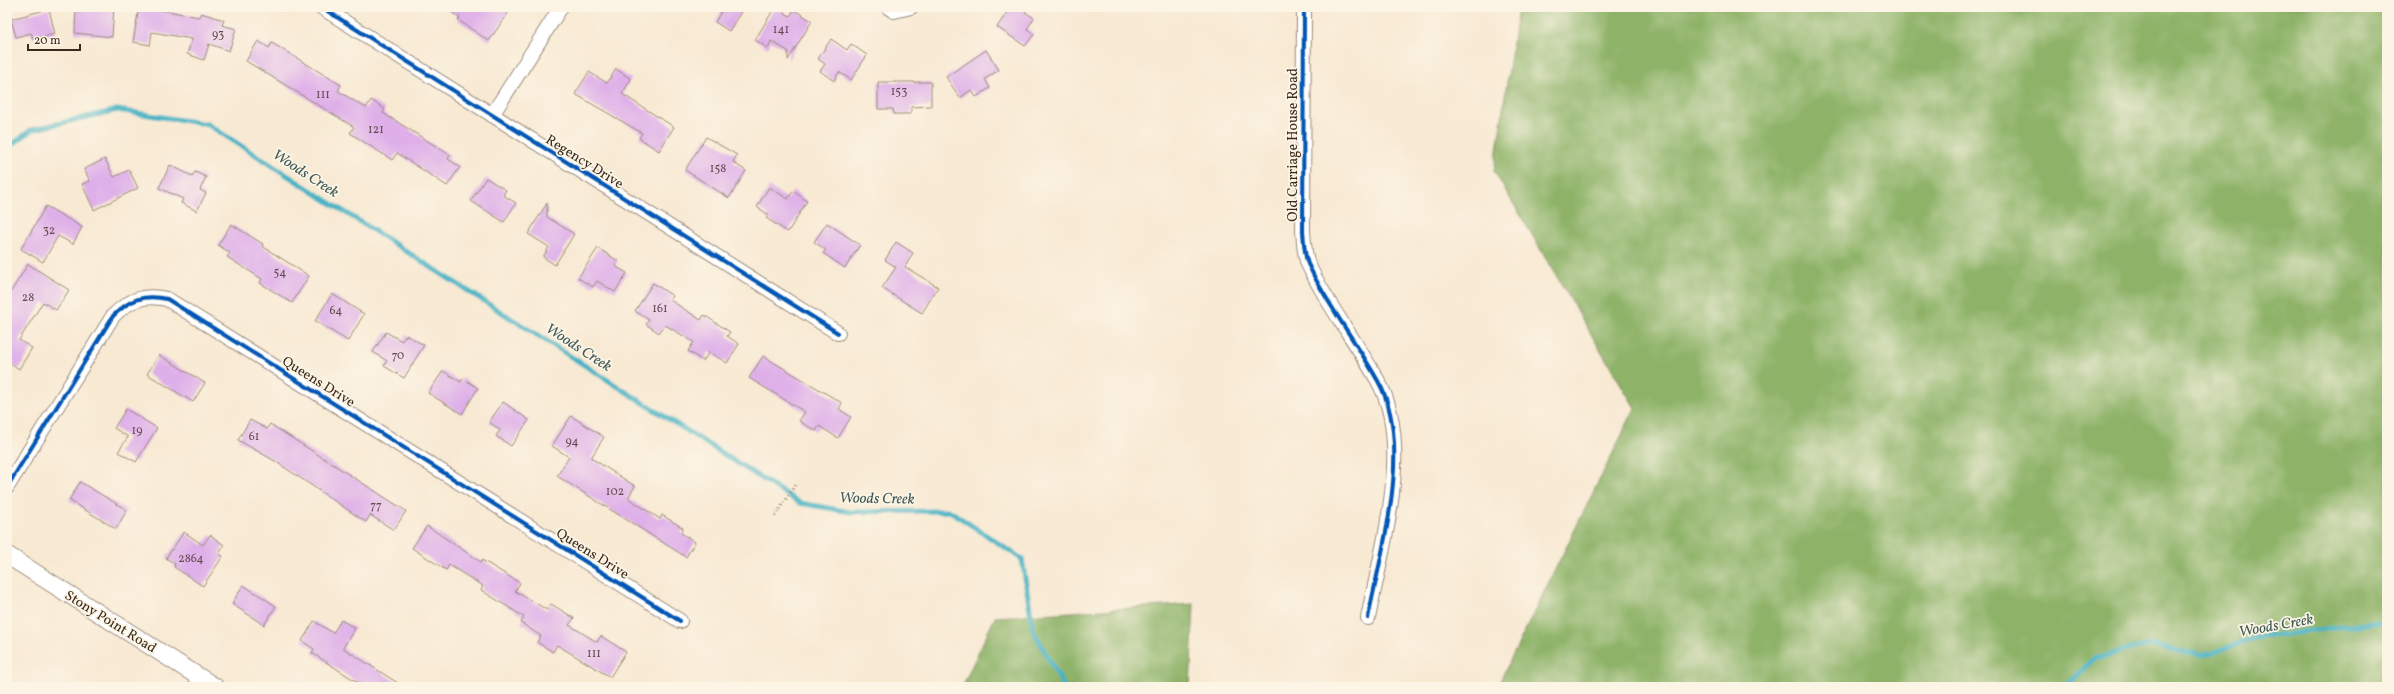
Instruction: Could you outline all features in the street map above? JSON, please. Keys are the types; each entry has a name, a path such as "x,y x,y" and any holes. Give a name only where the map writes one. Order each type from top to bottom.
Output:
{"street":[{"name":"Regency Drive","path":"321,7 838,333"},
{"path":"492,115 561,7"},
{"path":"888,7 894,11 911,7"},
{"name":"Old Carriage House Road","path":"1304,7 1303,231 1308,262 1346,332 1379,382 1391,415 1395,442 1396,474 1368,618"},
{"name":"Queens Drive","path":"7,487 113,316 124,304 137,298 152,296 160,297 167,299 680,621"},
{"name":"Stony Point Road","path":"7,555 215,687"}],"path":[{"path":"776,516 796,484"}],"green space":[{"path":"1518,7 2387,7 2387,687 1617,687 1611,680 1497,687 1635,408 1494,171"},
{"path":"1194,604 1190,687 962,687 995,617"}],"building":[{"path":"76,7 114,7 112,37 75,33"},
{"path":"139,7 162,7 162,10 199,17 201,13 224,20 222,25 236,29 229,51 209,44 204,60 187,54 192,39 152,32 150,45 133,42"},
{"path":"444,7 512,7 489,41 458,20 460,18"},
{"path":"724,7 744,7 729,31 715,22"},
{"path":"775,7 790,16 794,10 812,21 788,60 788,51 771,41 768,48 755,40"},
{"path":"1011,7 1029,7 1025,12 1034,18 1027,29 1034,34 1025,46 997,27"},
{"path":"49,9 55,34 33,39 31,33 16,37 11,19"},
{"path":"831,39 847,50 851,44 867,55 851,80 839,72 834,81 820,71 825,64 818,59"},
{"path":"258,41 269,48 272,43 341,85 338,91 366,108 371,100 385,109 383,113 450,155 448,159 460,167 447,186 397,153 392,160 350,133 354,127 246,61"},
{"path":"986,50 999,70 985,79 990,88 976,97 971,90 960,98 946,77"},
{"path":"616,69 631,79 622,94 674,127 659,151 639,138 642,133 575,94 589,72 607,83"},
{"path":"878,82 931,82 931,106 911,107 911,114 894,114 893,109 878,109"},
{"path":"706,137 737,155 733,162 746,171 729,198 685,170"},
{"path":"105,159 114,177 129,170 138,188 94,210 82,184 90,181 84,169"},
{"path":"170,165 192,176 195,172 206,177 200,190 206,193 197,211 181,203 183,199 159,188"},
{"path":"486,178 506,190 503,195 516,203 504,222 471,201"},
{"path":"769,187 788,199 793,191 807,201 788,232 766,218 769,215 757,207"},
{"path":"547,203 547,217 574,234 555,265 543,257 549,247 528,234"},
{"path":"46,206 82,227 73,244 58,236 43,262 21,249"},
{"path":"827,223 860,245 845,268 823,253 826,250 814,242"},
{"path":"231,224 309,276 292,303 260,283 262,279 227,257 230,253 218,245"},
{"path":"896,242 913,253 905,267 938,287 922,313 882,288 896,267 885,260"},
{"path":"598,248 618,261 615,266 627,273 615,292 597,281 593,287 578,278"},
{"path":"28,264 69,290 56,310 43,302 19,340 32,348 19,369 7,361 7,298"},
{"path":"653,283 673,296 670,300 701,320 704,315 730,332 727,336 739,344 727,363 709,352 703,361 688,351 694,342 665,325 659,333 646,324 649,320 635,311"},
{"path":"332,294 364,314 348,341 315,321"},
{"path":"386,332 402,341 406,335 424,345 404,378 384,366 387,361 373,352"},
{"path":"159,355 205,383 193,402 147,374"},
{"path":"763,356 842,403 839,409 851,417 838,438 819,426 816,431 799,421 805,412 749,378"},
{"path":"443,371 461,382 463,378 478,388 462,414 428,393"},
{"path":"503,402 529,420 511,446 496,436 500,430 489,422"},
{"path":"126,409 157,428 136,462 118,452 128,437 114,428"},
{"path":"571,416 604,437 591,458 635,486 628,498 660,519 662,515 683,528 681,533 695,542 686,557 557,476 569,457 552,446"},
{"path":"250,420 267,429 270,424 406,511 394,530 370,515 366,522 275,461 238,440"},
{"path":"80,482 127,510 116,529 69,500"},
{"path":"427,526 481,562 482,560 520,583 515,591 547,610 551,604 574,618 569,625 597,642 601,636 626,652 610,677 557,645 553,652 537,642 541,636 521,623 524,617 481,590 483,586 449,565 446,570 412,548"},
{"path":"184,532 203,545 210,535 224,545 219,554 223,556 203,586 174,567 175,564 166,558"},
{"path":"243,585 276,606 264,625 232,604"},
{"path":"341,620 355,628 343,648 404,687 365,687 312,653 314,649 302,641 314,621 333,633"}],"waterway":[{"name":"Woods Creek","path":"7,149 31,130 117,110 207,124 800,503 850,512 950,511 1022,559 1033,630 1064,687"},
{"name":"Woods Creek","path":"2064,687 2095,658 2149,645 2203,656 2255,638 2387,621"}],"cycle path":[{"path":"321,7 838,333"},
{"path":"1304,7 1304,248 1308,264 1324,294 1378,381 1388,407 1393,435 1394,466 1391,498 1368,618"},
{"path":"7,487 113,316 125,305 138,299 151,297 167,299 680,621"}]}
